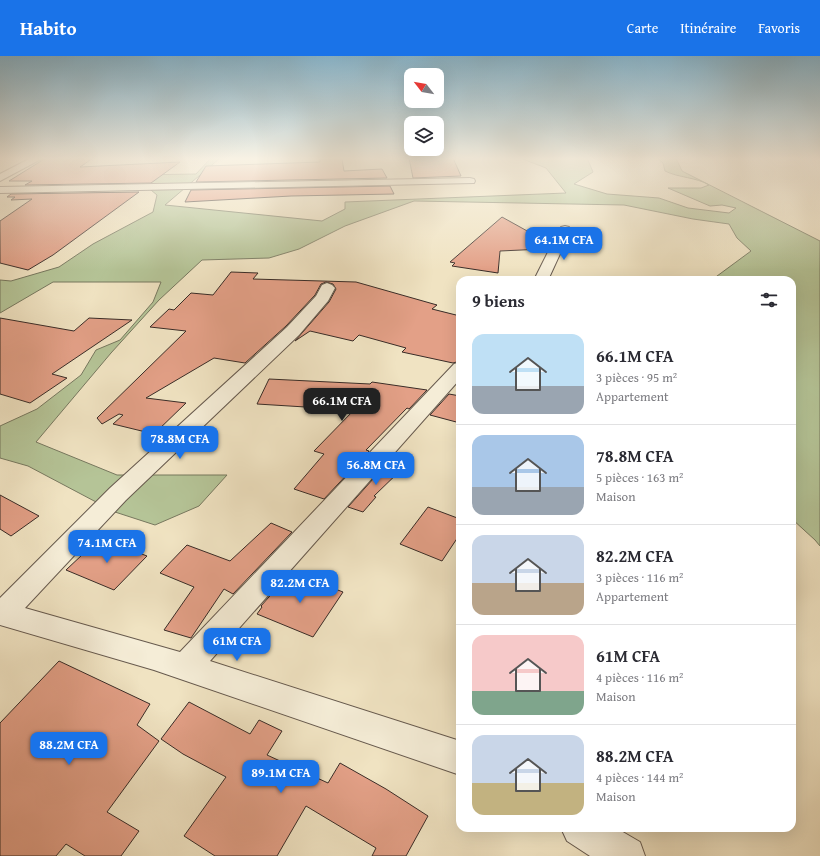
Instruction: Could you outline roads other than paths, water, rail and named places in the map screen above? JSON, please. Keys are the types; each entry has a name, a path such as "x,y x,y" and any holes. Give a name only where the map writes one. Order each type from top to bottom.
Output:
{"street":[{"path":"543,276 565,230"},
{"path":"328,288 323,298 293,331 118,494 1,613 185,668 456,757"},
{"path":"185,668 456,372"},
{"path":"587,832 626,856"}]}
